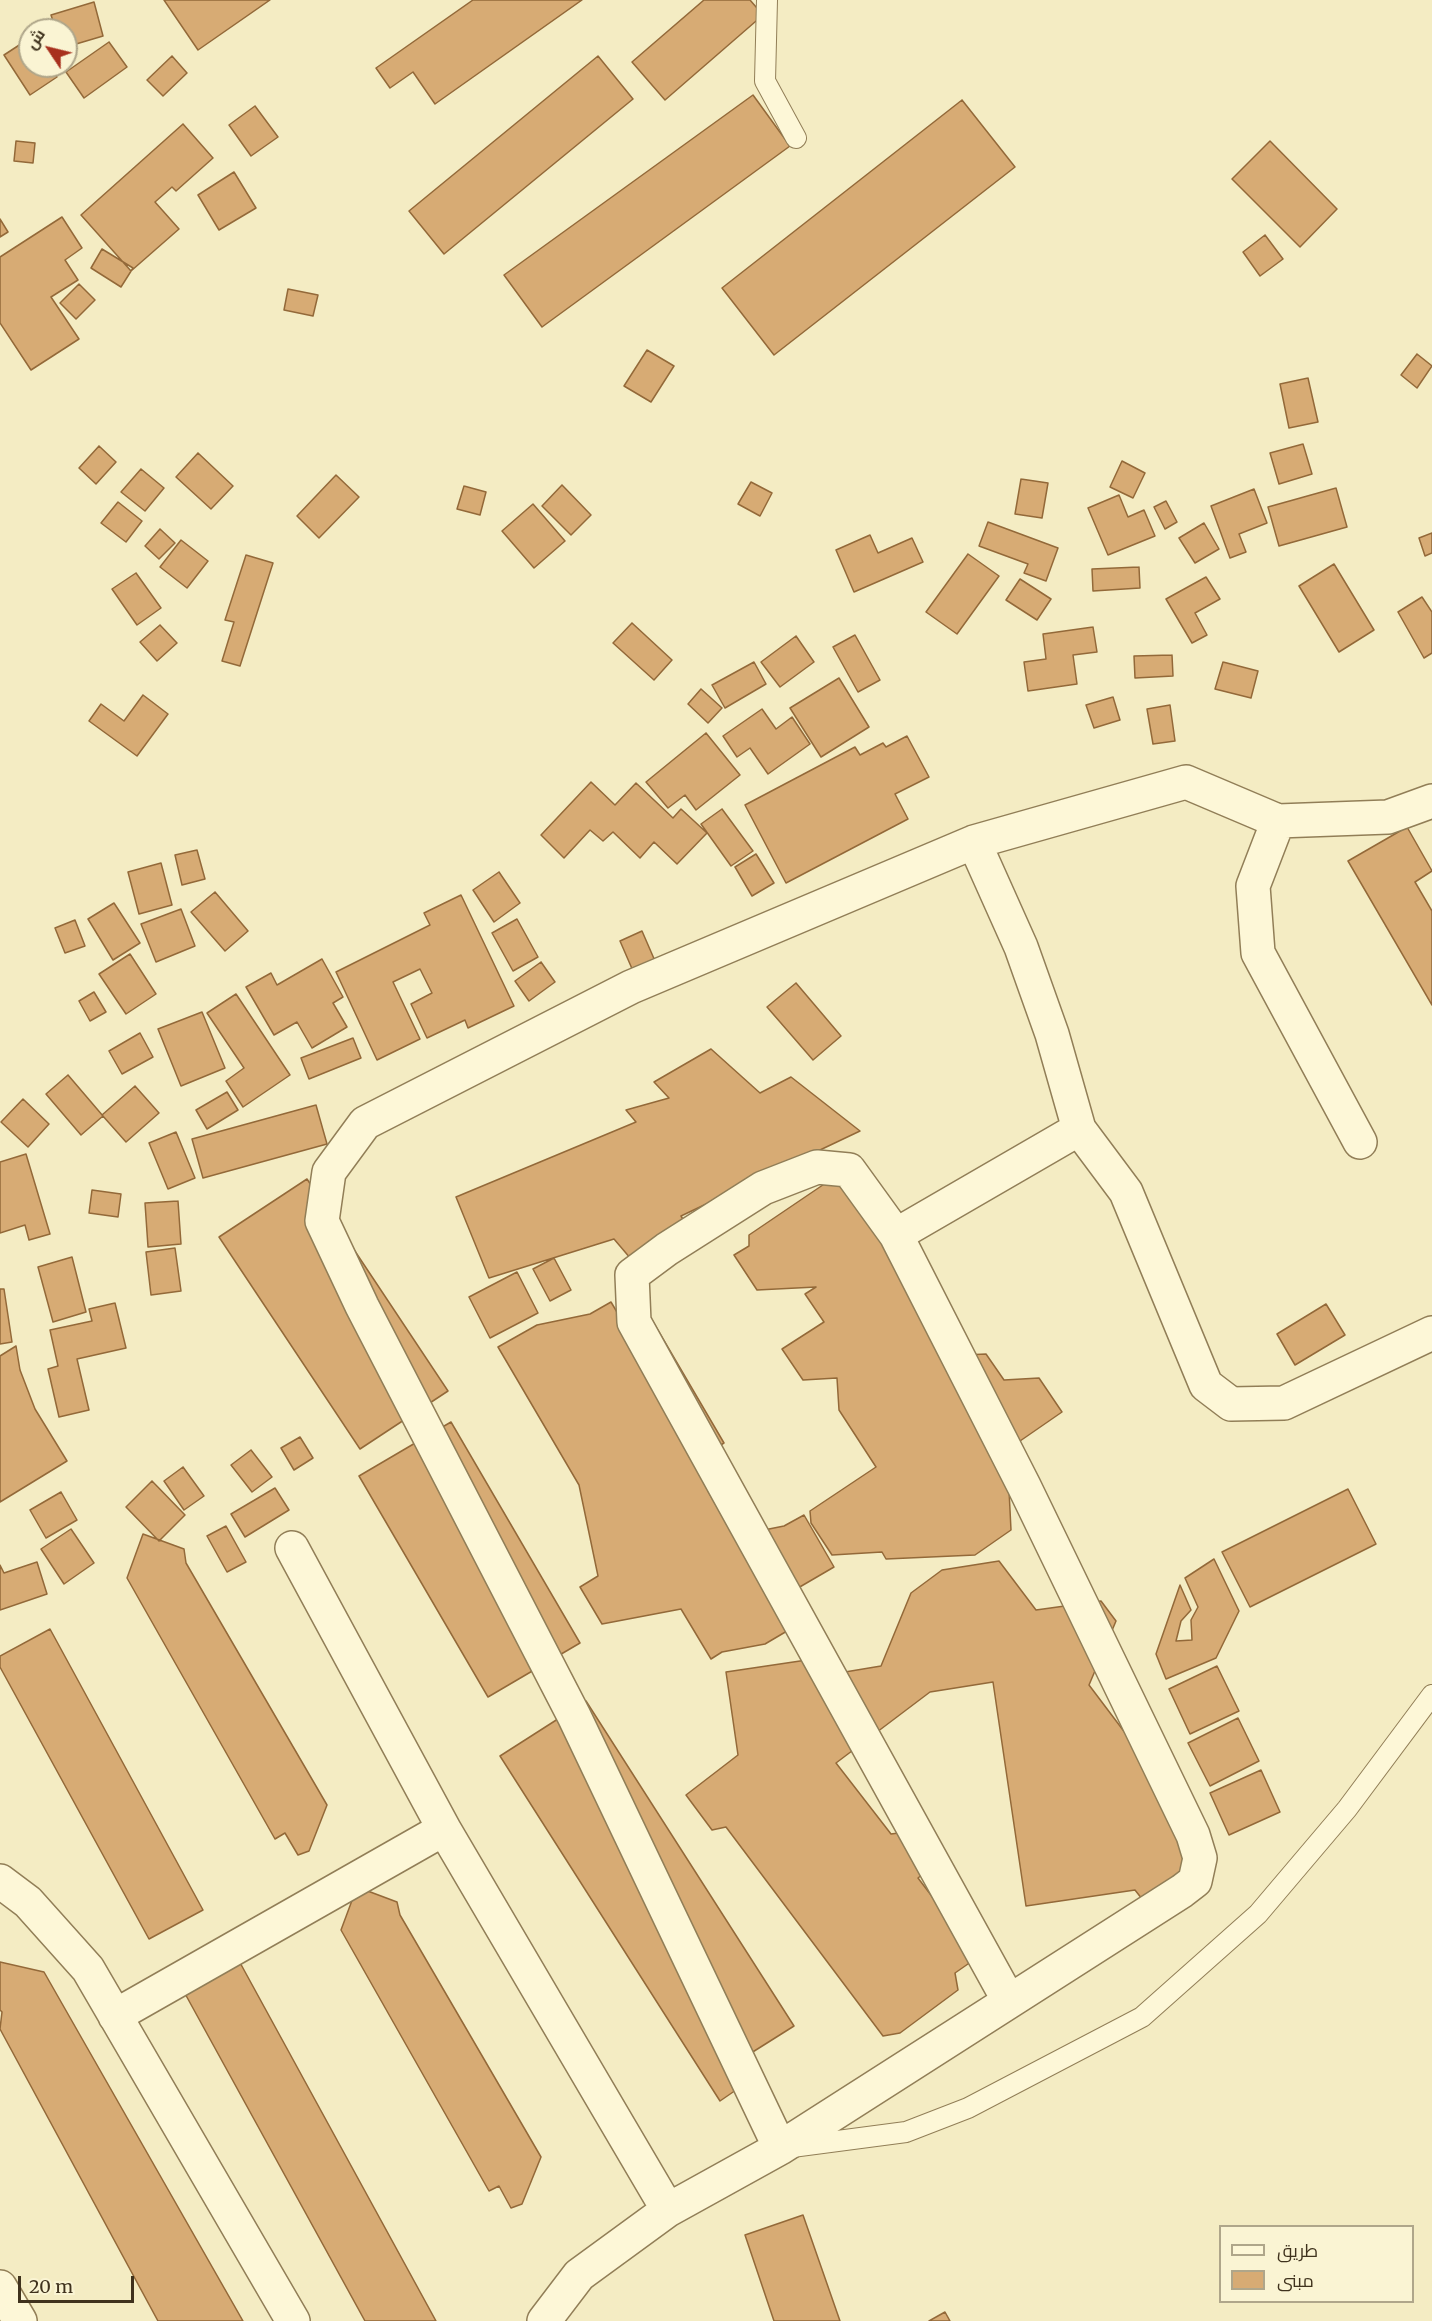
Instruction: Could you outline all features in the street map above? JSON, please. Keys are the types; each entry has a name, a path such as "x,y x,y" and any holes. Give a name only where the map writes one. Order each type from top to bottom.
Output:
{"street":[{"path":"780,2148 574,1716 362,1306 322,1221 329,1172 365,1123 631,987 974,842 1186,782 1278,821 1388,817 1432,801"},
{"path":"1278,821 1252,886 1258,953 1360,1142"},
{"path":"974,842 1021,947 1052,1034 1079,1129 1126,1192 1206,1386 1231,1404 1284,1403 1432,1333"},
{"path":"896,1235 1079,1129"},
{"path":"544,2321 579,2275 668,2210 780,2148 1182,1892 1195,1881 1200,1858 1192,1835 1024,1486 896,1235 849,1170 817,1167 763,1188 667,1249 632,1275 634,1322 1009,2001"},
{"path":"292,1548 444,1829 668,2210"},
{"path":"115,2016 444,1829"},
{"path":"0,1881 28,1902 88,1969 293,2321"},
{"path":"0,2287 20,2321"}],"lane":[{"path":"767,0 765,81 796,138"},
{"path":"780,2148 906,2132 968,2108 1142,2017 1258,1914 1347,1809 1432,1695"}],"building":[{"path":"164,0 270,0 198,50"},
{"path":"473,0 582,0 435,104 413,72 390,88 376,68"},
{"path":"704,0 750,0 763,15 665,100 632,62"},
{"path":"94,2 103,36 78,43 78,18 52,18 51,15"},
{"path":"109,42 127,67 84,98 70,78 78,78 78,64"},
{"path":"18,46 18,77 4,55"},
{"path":"172,56 187,73 163,96 147,80"},
{"path":"598,56 633,99 444,254 409,211"},
{"path":"19,78 56,78 30,95"},
{"path":"753,95 790,146 542,327 504,275"},
{"path":"962,100 1015,167 774,355 722,288"},
{"path":"255,106 278,137 251,156 229,125"},
{"path":"183,124 213,158 176,191 172,187 155,202 179,229 131,271 81,215"},
{"path":"16,141 35,143 33,163 14,161"},
{"path":"1270,141 1337,209 1300,247 1232,179"},
{"path":"234,172 256,208 219,230 198,195"},
{"path":"62,217 82,248 65,260 78,280 51,297 79,339 31,370 0,323 0,257"},
{"path":"0,219 8,232 0,237"},
{"path":"1265,235 1283,259 1260,276 1243,252"},
{"path":"102,249 133,268 121,287 91,268"},
{"path":"79,284 95,300 76,319 60,303"},
{"path":"288,289 318,295 313,316 284,310"},
{"path":"647,350 674,366 651,402 624,386"},
{"path":"1417,354 1432,366 1417,388 1401,375"},
{"path":"1308,378 1318,422 1289,428 1280,384"},
{"path":"1303,444 1312,474 1279,484 1270,453"},
{"path":"99,446 116,462 96,484 79,468"},
{"path":"198,453 233,486 211,509 176,477"},
{"path":"1122,461 1145,473 1133,498 1110,487"},
{"path":"141,469 164,488 145,511 121,492"},
{"path":"336,475 359,497 319,538 297,516"},
{"path":"1021,479 1048,483 1042,518 1015,514"},
{"path":"751,482 772,493 760,516 738,504"},
{"path":"562,485 591,515 571,535 542,506"},
{"path":"464,486 486,492 480,515 457,509"},
{"path":"1336,488 1347,527 1279,546 1268,507"},
{"path":"1254,489 1267,523 1239,534 1246,552 1230,558 1211,506"},
{"path":"1119,495 1128,517 1144,510 1155,536 1108,555 1088,508"},
{"path":"1166,501 1177,522 1165,529 1154,507"},
{"path":"118,502 142,521 126,542 101,523"},
{"path":"533,504 565,541 534,568 502,531"},
{"path":"988,522 1058,548 1046,581 1024,573 1028,564 979,546"},
{"path":"1204,523 1219,549 1195,563 1179,538"},
{"path":"160,529 175,543 159,559 145,546"},
{"path":"1432,533 1432,553 1425,556 1419,538"},
{"path":"870,535 878,553 912,538 923,562 854,592 836,550"},
{"path":"181,540 208,561 187,588 160,567"},
{"path":"968,554 999,576 957,634 926,612"},
{"path":"246,555 273,563 240,666 222,661 234,622 225,620"},
{"path":"1334,564 1374,630 1339,652 1299,586"},
{"path":"1139,567 1140,588 1093,591 1092,569"},
{"path":"136,573 161,608 137,625 112,589"},
{"path":"1206,577 1220,599 1195,613 1207,635 1192,643 1166,599"},
{"path":"1020,579 1051,599 1037,620 1006,600"},
{"path":"1422,597 1432,612 1432,653 1424,658 1398,612"},
{"path":"632,623 672,660 654,680 613,643"},
{"path":"160,625 177,643 157,661 140,642"},
{"path":"1093,627 1097,652 1073,655 1077,684 1028,691 1024,662 1046,659 1043,634"},
{"path":"855,635 880,680 858,692 833,647"},
{"path":"796,636 814,662 780,687 761,662"},
{"path":"1172,655 1173,676 1135,678 1134,656"},
{"path":"754,662 766,684 725,708 712,685"},
{"path":"1223,662 1258,671 1251,698 1215,689"},
{"path":"839,678 869,727 821,757 790,708"},
{"path":"701,689 722,708 708,723 688,704"},
{"path":"143,695 168,714 137,756 89,721 101,704 124,721"},
{"path":"1113,697 1120,720 1094,728 1086,705"},
{"path":"1170,705 1175,741 1153,744 1147,709"},
{"path":"762,709 776,729 792,717 810,744 768,774 750,748 737,757 723,736"},
{"path":"706,733 740,775 696,810 685,795 668,808 646,782"},
{"path":"907,736 929,777 895,794 908,819 786,883 745,805 855,747 860,755 883,743 886,747"},
{"path":"591,782 615,805 636,783 673,818 681,809 707,833 677,864 654,842 640,858 613,832 603,841 590,830 564,858 541,835"},
{"path":"722,809 753,851 731,866 701,824"},
{"path":"1407,827 1432,871 1415,882 1432,911 1432,1005 1348,861"},
{"path":"197,850 205,879 182,885 175,855"},
{"path":"756,854 774,883 752,896 735,867"},
{"path":"161,863 172,905 139,914 128,872"},
{"path":"499,872 520,903 494,922 473,890"},
{"path":"215,892 248,931 225,951 191,912"},
{"path":"461,895 514,1006 468,1028 465,1020 427,1038 411,1004 432,993 420,969 393,982 420,1039 377,1060 336,972 430,925 424,913"},
{"path":"114,903 140,943 113,960 88,919"},
{"path":"181,909 195,946 156,962 141,924"},
{"path":"517,919 538,957 513,971 492,933"},
{"path":"75,920 85,946 65,953 55,928"},
{"path":"642,931 655,961 633,971 620,941"},
{"path":"130,954 156,994 126,1014 99,974"},
{"path":"322,959 343,997 333,1003 347,1027 312,1048 297,1022 274,1035 246,987 271,973 277,985"},
{"path":"541,962 555,982 529,1001 515,981"},
{"path":"796,983 841,1036 813,1060 767,1007"},
{"path":"94,992 106,1012 90,1021 79,1001"},
{"path":"236,994 290,1075 243,1107 226,1081 244,1068 207,1013"},
{"path":"202,1012 225,1068 181,1086 158,1029"},
{"path":"140,1033 153,1057 122,1074 109,1051"},
{"path":"353,1038 361,1058 309,1079 301,1058"},
{"path":"711,1049 760,1093 791,1077 860,1131 681,1216 690,1231 631,1259 614,1239 489,1278 456,1197 636,1122 626,1110 669,1098 654,1082"},
{"path":"68,1075 103,1116 81,1135 46,1094"},
{"path":"135,1086 159,1113 126,1142 102,1115"},
{"path":"227,1092 238,1110 207,1129 196,1110"},
{"path":"23,1099 49,1124 28,1147 1,1122"},
{"path":"316,1105 327,1144 203,1178 192,1139"},
{"path":"176,1132 195,1178 168,1189 149,1143"},
{"path":"26,1154 50,1234 29,1240 25,1225 0,1233 0,1162"},
{"path":"842,1172 965,1355 986,1354 1004,1380 1039,1378 1062,1412 1007,1450 1011,1530 975,1555 886,1559 882,1552 832,1555 811,1523 810,1511 876,1467 839,1410 837,1378 803,1380 782,1349 824,1322 805,1294 816,1287 757,1290 734,1255 749,1246 749,1235"},
{"path":"307,1179 448,1391 360,1449 219,1237"},
{"path":"92,1190 121,1194 118,1217 89,1213"},
{"path":"178,1201 181,1244 148,1247 145,1203"},
{"path":"175,1248 181,1291 151,1295 146,1252"},
{"path":"72,1257 86,1312 53,1322 38,1267"},
{"path":"554,1258 571,1290 550,1301 533,1269"},
{"path":"517,1272 538,1313 490,1338 469,1297"},
{"path":"0,1289 4,1289 12,1342 0,1344"},
{"path":"611,1302 627,1329 649,1315 724,1443 701,1457 708,1491 734,1536 784,1526 804,1515 834,1567 798,1588 804,1621 765,1644 722,1652 711,1659 681,1609 602,1624 580,1587 598,1576 579,1485 498,1347 537,1325 590,1314"},
{"path":"115,1303 126,1348 77,1359 89,1410 59,1417 48,1369 58,1366 50,1330 92,1321 89,1309"},
{"path":"1326,1304 1345,1335 1295,1365 1277,1334"},
{"path":"16,1346 20,1370 35,1409 67,1461 0,1502 0,1356"},
{"path":"451,1422 580,1643 488,1697 359,1476"},
{"path":"300,1437 313,1458 294,1470 281,1448"},
{"path":"251,1450 272,1477 252,1492 231,1465"},
{"path":"183,1467 204,1496 184,1510 164,1481"},
{"path":"152,1481 185,1515 159,1541 126,1507"},
{"path":"275,1488 289,1510 245,1537 231,1514"},
{"path":"1348,1489 1376,1544 1250,1607 1222,1552"},
{"path":"61,1492 77,1520 46,1538 30,1510"},
{"path":"226,1526 246,1562 227,1572 207,1536"},
{"path":"71,1529 94,1563 64,1584 41,1549"},
{"path":"143,1534 184,1549 186,1563 327,1805 309,1851 298,1855 285,1833 275,1839 127,1578"},
{"path":"1214,1559 1239,1611 1216,1658 1166,1679 1156,1654 1180,1585 1191,1610 1181,1621 1176,1641 1192,1640 1191,1620 1198,1607 1185,1578"},
{"path":"999,1561 1036,1610 1101,1601 1116,1621 1089,1685 1215,1852 1146,1904 1135,1890 1026,1906 993,1682 930,1692 836,1763 891,1834 914,1831 938,1862 918,1878 978,1957 955,1973 958,1990 900,2033 883,2036 726,1827 712,1830 686,1795 738,1755 726,1672 827,1657 839,1673 881,1666 911,1593 942,1570"},
{"path":"37,1562 47,1594 0,1610 0,1565 4,1573"},
{"path":"50,1629 203,1910 149,1939 0,1667 0,1656"},
{"path":"1217,1666 1239,1711 1190,1734 1169,1689"},
{"path":"586,1701 794,2026 740,2060 752,2079 720,2101 500,1756"},
{"path":"1238,1718 1259,1761 1210,1786 1188,1743"},
{"path":"1261,1770 1280,1812 1229,1835 1210,1793"},
{"path":"357,1887 397,1902 400,1915 541,2157 522,2204 511,2208 499,2186 489,2191 341,1930"},
{"path":"238,1959 436,2321 365,2321 183,1990"},
{"path":"0,1962 44,1972 243,2321 158,2321 0,2029 2,2012 0,2010"},
{"path":"803,2215 840,2321 774,2321 745,2235"},
{"path":"945,2312 950,2321 929,2321"}]}
